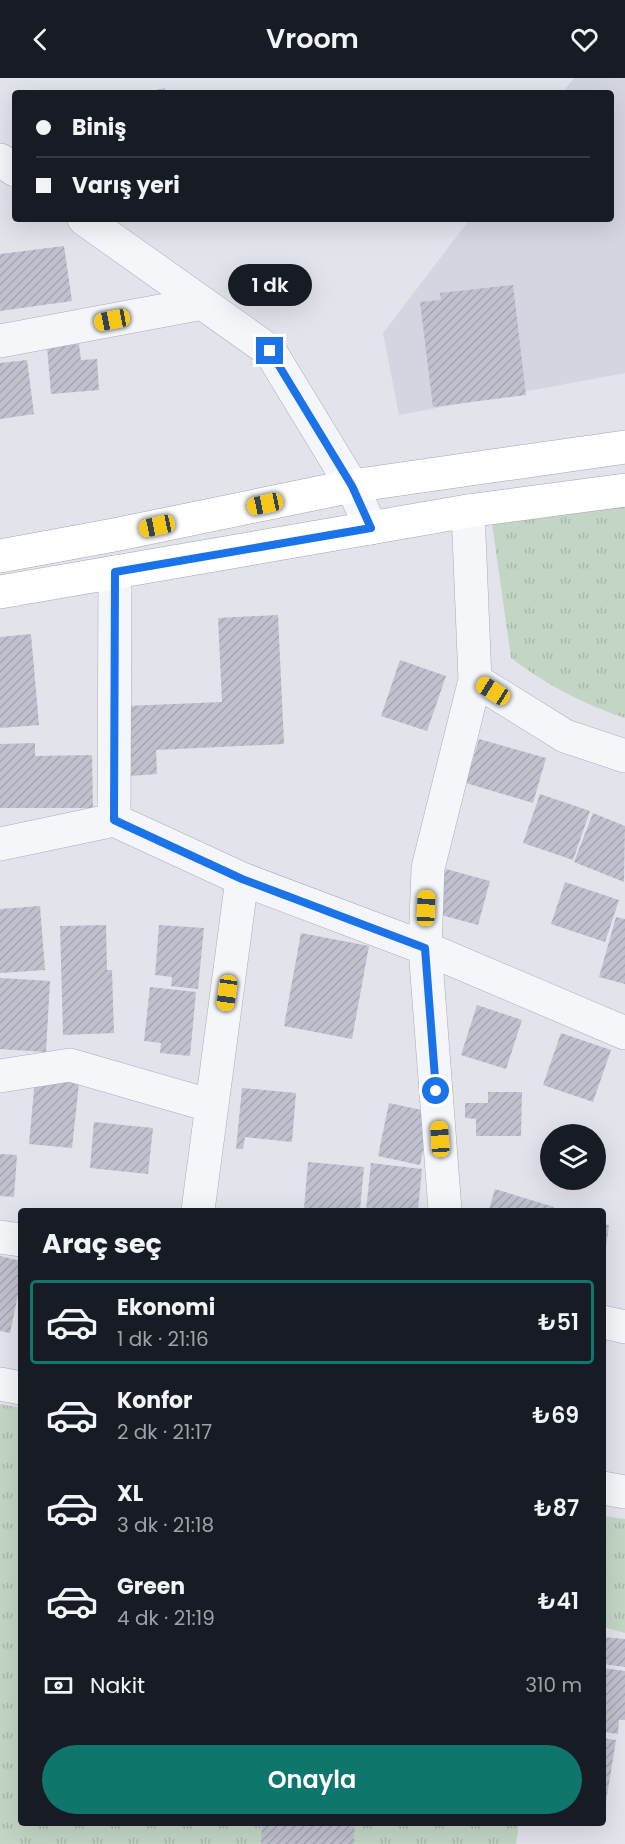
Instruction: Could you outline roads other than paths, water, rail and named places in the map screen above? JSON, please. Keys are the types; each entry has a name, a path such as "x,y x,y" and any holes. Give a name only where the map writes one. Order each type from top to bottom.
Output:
{"main road":[{"path":"0,556 352,486 625,447"},
{"path":"0,592 468,511 625,490"}],"street":[{"path":"88,222 270,351 352,486 371,528"},
{"path":"0,341 202,303"},
{"path":"445,1208 425,948 428,868 475,680 468,511"},
{"path":"114,820 115,572"},
{"path":"475,680 566,736 625,756"},
{"path":"0,844 114,820 242,879 425,948 625,1033"},
{"path":"198,1208 242,879"},
{"path":"0,1076 70,1065 212,1106"},
{"path":"0,1237 18,1240"},
{"path":"606,1323 625,1327"},
{"path":"0,1384 18,1387"},
{"path":"606,1489 625,1492"}]}
